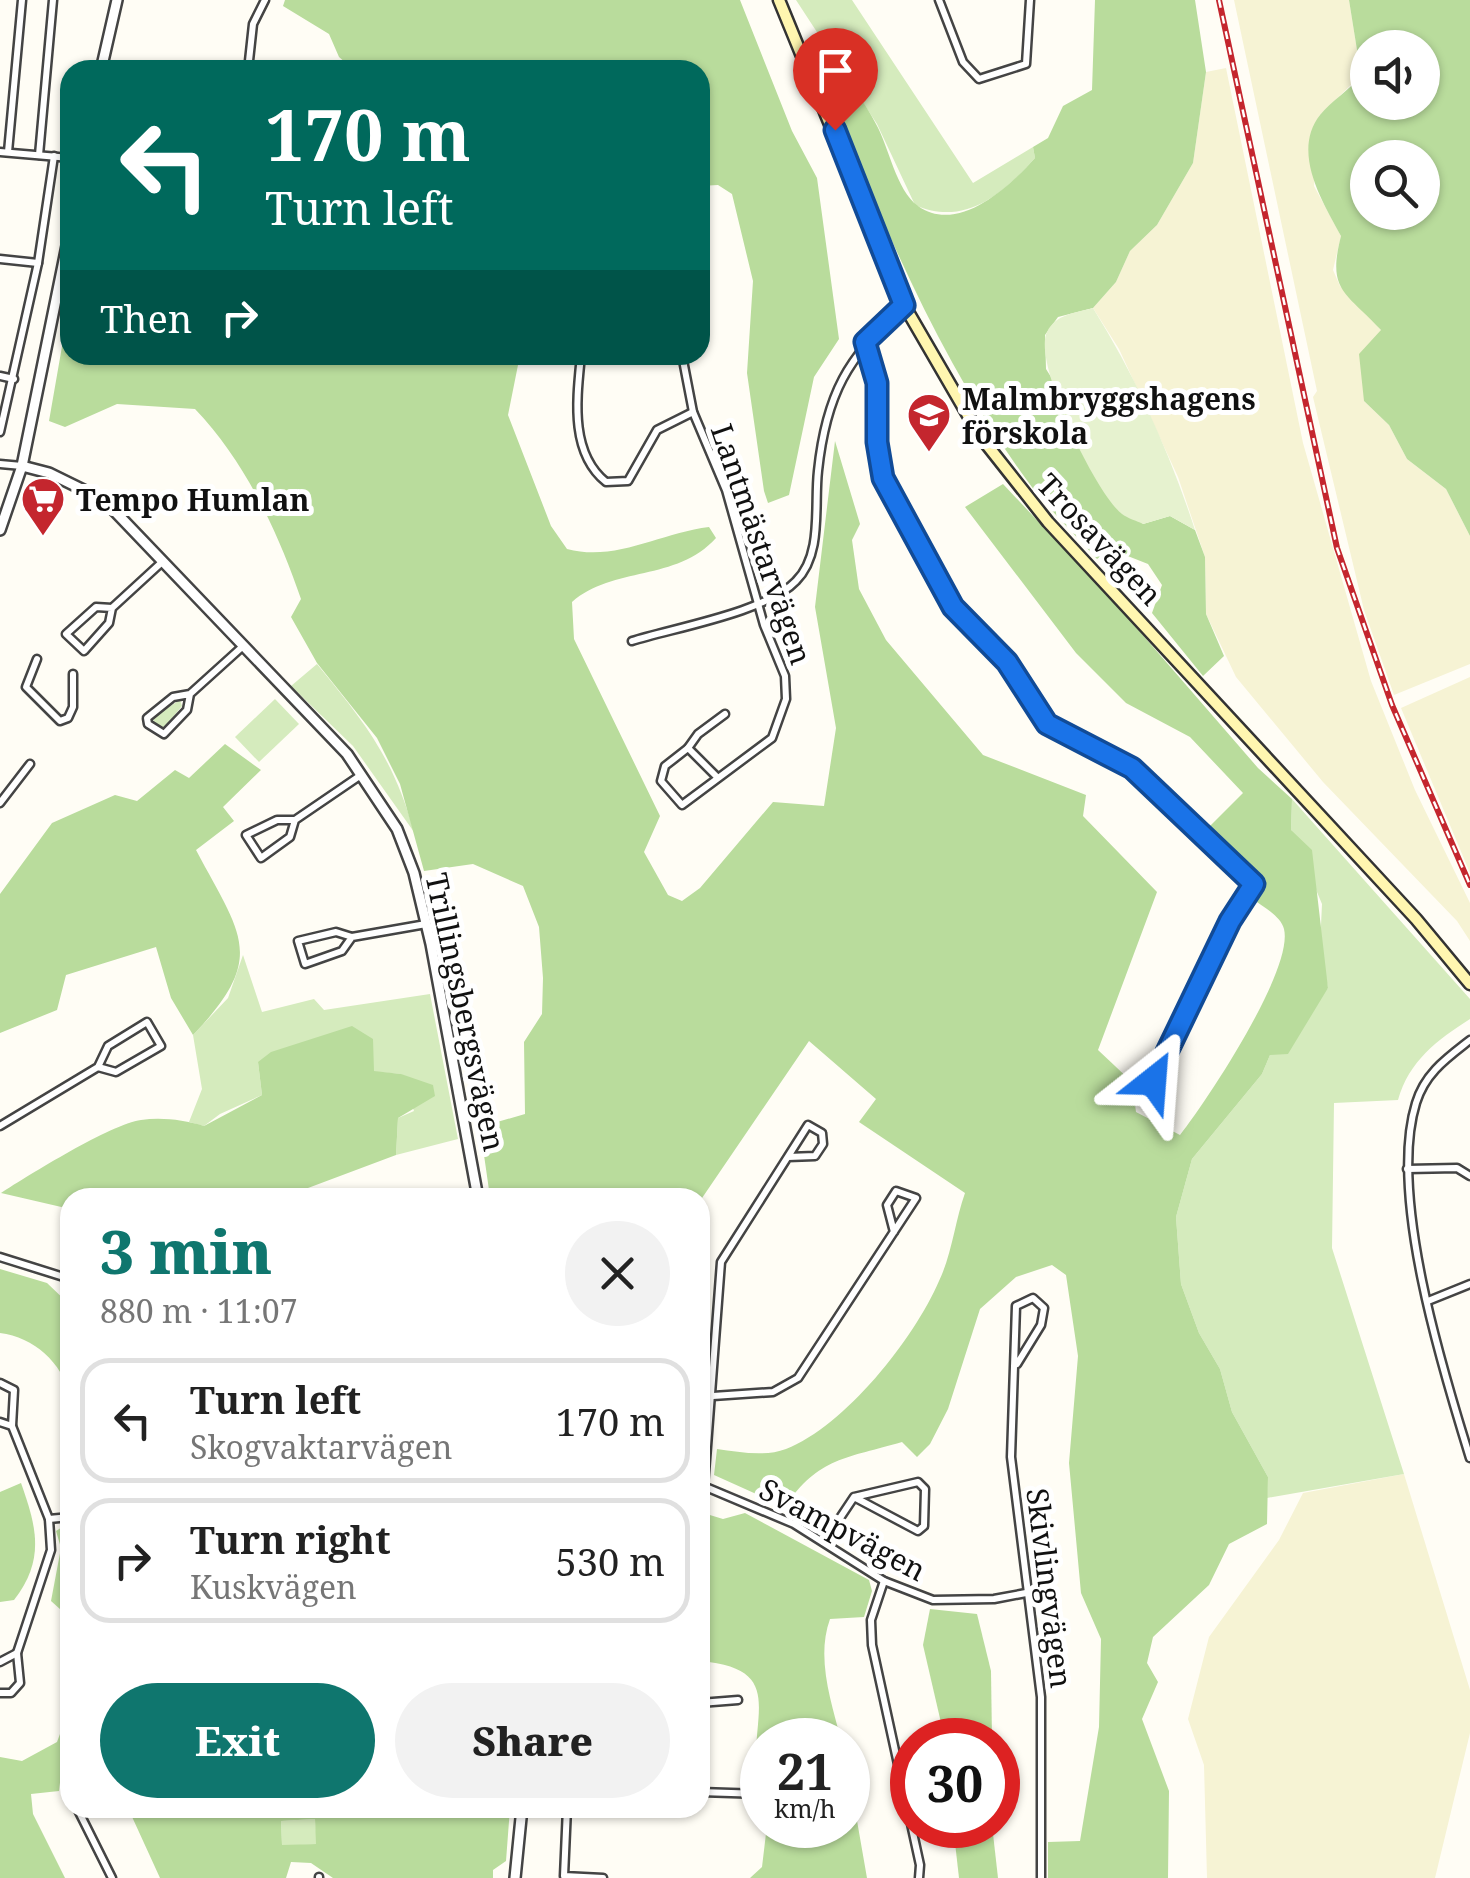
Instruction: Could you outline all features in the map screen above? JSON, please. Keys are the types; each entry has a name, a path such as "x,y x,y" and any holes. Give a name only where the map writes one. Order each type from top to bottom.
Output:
{"main road":[{"name":"Trosavägen","path":"779,0 904,305 948,386 1013,481 1416,919 1470,984"}],"street":[{"path":"22,0 4,152 60,157"},
{"path":"39,155 53,0"},
{"path":"103,60 117,0"},
{"path":"249,60 253,24 264,0"},
{"path":"939,0 963,62 975,79 1026,64 1030,0"},
{"path":"0,432 38,263 54,156"},
{"path":"0,259 38,263"},
{"path":"0,530 22,466 60,280"},
{"path":"632,640 758,603 796,582 808,566 825,429 848,364 904,305"},
{"path":"865,342 877,383 877,442 883,478 953,607 1007,662 1047,724 1132,768 1254,884 1230,921 1153,1081"},
{"path":"580,365 577,425 591,465 606,482 628,481 657,430 693,412"},
{"name":"Lantmästarvägen","path":"684,365 693,412 726,490 758,603 784,676 781,722 754,755 716,776 682,805 664,788 665,766 725,714"},
{"path":"0,376 14,378"},
{"path":"0,464 22,466"},
{"name":"Trillingsbergsvägen","path":"22,466 49,473 104,500 362,774 397,829 426,924 476,1188"},
{"path":"112,608 96,608 66,634 84,650 109,623 112,608 162,563"},
{"path":"190,694 187,710 164,734 148,724 147,718 173,697 190,694 242,647"},
{"path":"37,659 26,687 60,720 68,718 73,706 73,674"},
{"path":"688,748 716,776"},
{"path":"1,800 30,764"},
{"path":"295,820 290,837 261,858 246,835 277,820 295,820 362,774"},
{"path":"352,937 342,950 305,964 298,940 336,932 352,937 426,924"},
{"path":"0,1126 98,1068 108,1046 147,1022 162,1046 116,1072 98,1068"},
{"path":"1470,1040 1440,1064 1423,1086 1412,1121 1407,1169 1428,1301 1470,1458"},
{"path":"710,1420 721,1262 808,1125 822,1133 823,1144 814,1156 788,1157"},
{"path":"1407,1169 1457,1168 1470,1176"},
{"path":"713,1396 773,1392 798,1378 894,1232 916,1198 905,1190 896,1191 888,1205 894,1232"},
{"path":"0,1257 60,1276"},
{"path":"1428,1301 1470,1284"},
{"name":"Skivlingvägen","path":"1017,1364 1041,1326 1044,1308 1033,1298 1016,1306 1011,1457 1044,1746 1041,1878"},
{"path":"0,1383 14,1390 12,1426 49,1520 51,1550 17,1652 20,1682 12,1693 0,1693"},
{"path":"0,1422 12,1426"},
{"path":"824,1542 854,1496 918,1482 925,1489 924,1526 918,1531 854,1496"},
{"name":"Svampvägen","path":"710,1489 824,1542 884,1582 933,1600 994,1600 1026,1593"},
{"path":"49,1520 60,1518"},
{"path":"884,1582 872,1620 872,1645 920,1878"},
{"path":"0,1662 17,1652"},
{"path":"710,1702 738,1700"},
{"path":"710,1792 740,1793"},
{"path":"83,1818 112,1878"},
{"path":"514,1878 521,1818"},
{"path":"567,1818 564,1876 603,1878"}],"shaded area":[{"path":"1234,0 1349,0 1354,30 1350,30 1350,86 1319,116 1314,186 1341,236 1333,270 1340,286 1381,330 1364,401 1389,425 1407,459 1446,489 1470,536 1470,664 1394,695 1364,610 1313,397 1317,391"},
{"path":"1226,68 1303,443 1371,681 1415,790 1470,903 1470,941 1457,921 1323,782 1236,677 1206,614 1205,557 1178,477 1119,349 1093,308 1116,282 1130,251 1157,225 1193,163 1206,72"},
{"path":"1470,677 1470,873 1401,708"},
{"path":"1404,1474 1470,1690 1470,1733 1435,1878 1207,1878 1204,1765 1188,1719 1209,1637 1279,1540 1303,1493"}],"green space":[{"path":"285,0 740,0 792,131 817,178 839,339 814,377 789,495 768,503 764,491 747,373 753,281 732,194 718,185 710,185 710,60 342,60 329,34 283,6"},
{"path":"796,0 852,0 973,183 1033,147 1035,158 1010,184 967,209 933,211 915,205 877,124"},
{"path":"1095,0 1195,0 1206,72 1193,163 1157,225 1130,251 1116,282 1093,308 1058,317 1045,335 1046,369 1143,524 1170,516 1195,530 1205,557 1206,614 1224,656 1203,676 1152,613 1162,585 1148,564 1110,549 1097,559 1051,510 993,431 909,278 819,63 832,61 861,99 910,199 933,213 950,215 966,211 998,193 1035,158 1033,147 1048,138 1063,106 1092,90"},
{"path":"1349,0 1470,0 1470,536 1446,489 1407,459 1389,425 1364,401 1359,354 1381,330 1349,298 1338,280 1341,236 1309,161 1312,129 1350,87 1350,120 1440,120 1440,30 1354,30"},
{"path":"1093,308 1151,416 1195,530 1170,516 1143,524 1122,514 1097,481 1069,427 1049,370 1047,332 1061,318"},
{"path":"60,358 60,365 518,365 508,415 551,526 567,549 603,552 709,527 716,538 682,562 606,583 572,602 574,639 660,816 644,852 668,895 682,901 700,888 773,802 824,806 836,728 815,607 835,441 860,524 852,540 859,589 886,640 983,755 1086,795 1083,816 1157,892 1098,1050 1132,1082 1136,1112 1180,1135 1246,1035 1276,974 1283,948 1282,924 1251,898 1263,880 1208,828 1243,793 1190,737 1126,703 1076,653 965,507 1003,484 1115,603 1258,768 1292,799 1291,830 1312,850 1328,988 1288,1054 1270,1055 1262,1074 1192,1159 1176,1217 1181,1284 1199,1333 1220,1369 1232,1412 1268,1477 1267,1524 1229,1544 1209,1585 1153,1637 1147,1663 1158,1682 1142,1719 1169,1791 1168,1878 1048,1878 1048,1842 1080,1841 1099,1727 1101,1639 1081,1593 1069,1463 1078,1356 1066,1275 1052,1265 1016,1277 980,1309 948,1409 930,1444 917,1457 902,1442 850,1456 810,1478 785,1507 714,1475 717,1449 761,1453 786,1449 831,1421 875,1378 928,1304 947,1260 965,1193 859,1122 876,1099 809,1041 709,1188 489,1188 480,1127 525,1114 524,1042 542,1014 539,927 523,886 473,864 424,871 400,784 377,738 317,663 291,617 301,599 271,523 229,451 195,409 117,404 65,427 49,421"},
{"path":"317,664 387,761 414,832 353,746 291,686"},
{"path":"275,699 299,724 259,762 235,737"},
{"path":"180,700 182,706 163,729 153,724 154,716"},
{"path":"225,744 261,770 223,807 234,821 196,850 235,925 240,945 239,965 217,1008 193,1035 171,998 156,947 66,975 57,1010 0,1033 0,894 52,823 115,795 137,801 175,770 189,778"},
{"path":"1292,799 1470,999 1470,1019 1446,1035 1417,1063 1398,1100 1334,1103 1332,1248 1404,1474 1267,1498 1268,1477 1232,1412 1220,1369 1199,1333 1181,1284 1176,1217 1192,1159 1262,1074 1270,1055 1328,988 1320,947 1322,904 1291,830"},
{"path":"243,955 262,1012 314,999 324,1010 430,994 458,1139 396,1155 398,1118 414,1111 401,1074 258,1062 262,1095 220,1114 204,1126 189,1122 202,1089 193,1035 228,998"},
{"path":"352,1026 373,1039 374,1071 401,1074 433,1085 435,1096 398,1118 396,1155 308,1188 60,1188 60,1207 1,1193 70,1151 128,1124 165,1119 204,1126 262,1095 258,1062 271,1052"},
{"path":"0,1269 47,1283 60,1295 60,1372 35,1346 0,1333"},
{"path":"21,1483 34,1529 34,1557 14,1600 0,1602 0,1492"},
{"path":"745,1513 869,1580 872,1591 864,1617 830,1619 824,1649 826,1680 836,1718 759,1718 755,1685 745,1674 710,1663 710,1515 723,1519"},
{"path":"60,1553 60,1609 51,1601"},
{"path":"930,1609 977,1614 991,1671 992,1718 940,1718 923,1645"},
{"path":"60,1734 59,1791 31,1794 33,1814 65,1878 0,1878 0,1757 22,1761 57,1742"},
{"path":"133,1818 509,1818 506,1861 493,1870 493,1878 333,1878 311,1863 291,1862 286,1878 160,1878","holes":["315,1819 316,1844 282,1845 281,1821"]},
{"path":"315,1819 317,1844 282,1846 281,1821"},
{"path":"764,1848 862,1848 867,1878 750,1878 762,1867"},
{"path":"956,1848 995,1848 998,1878 959,1878"}],"railway":[{"path":"1219,0 1337,548 1392,705 1470,885"}],"place":[{"name":"Malmbryggshagens förskola","path":"929,453"},
{"name":"Tempo Humlan","path":"43,537"}],"route":[{"path":"835,130 904,305 865,342 880,406 878,460 894,503 939,586 973,630 1007,662 1032,707 1047,724 1132,768 1206,834 1254,884 1230,921 1153,1081"}]}
